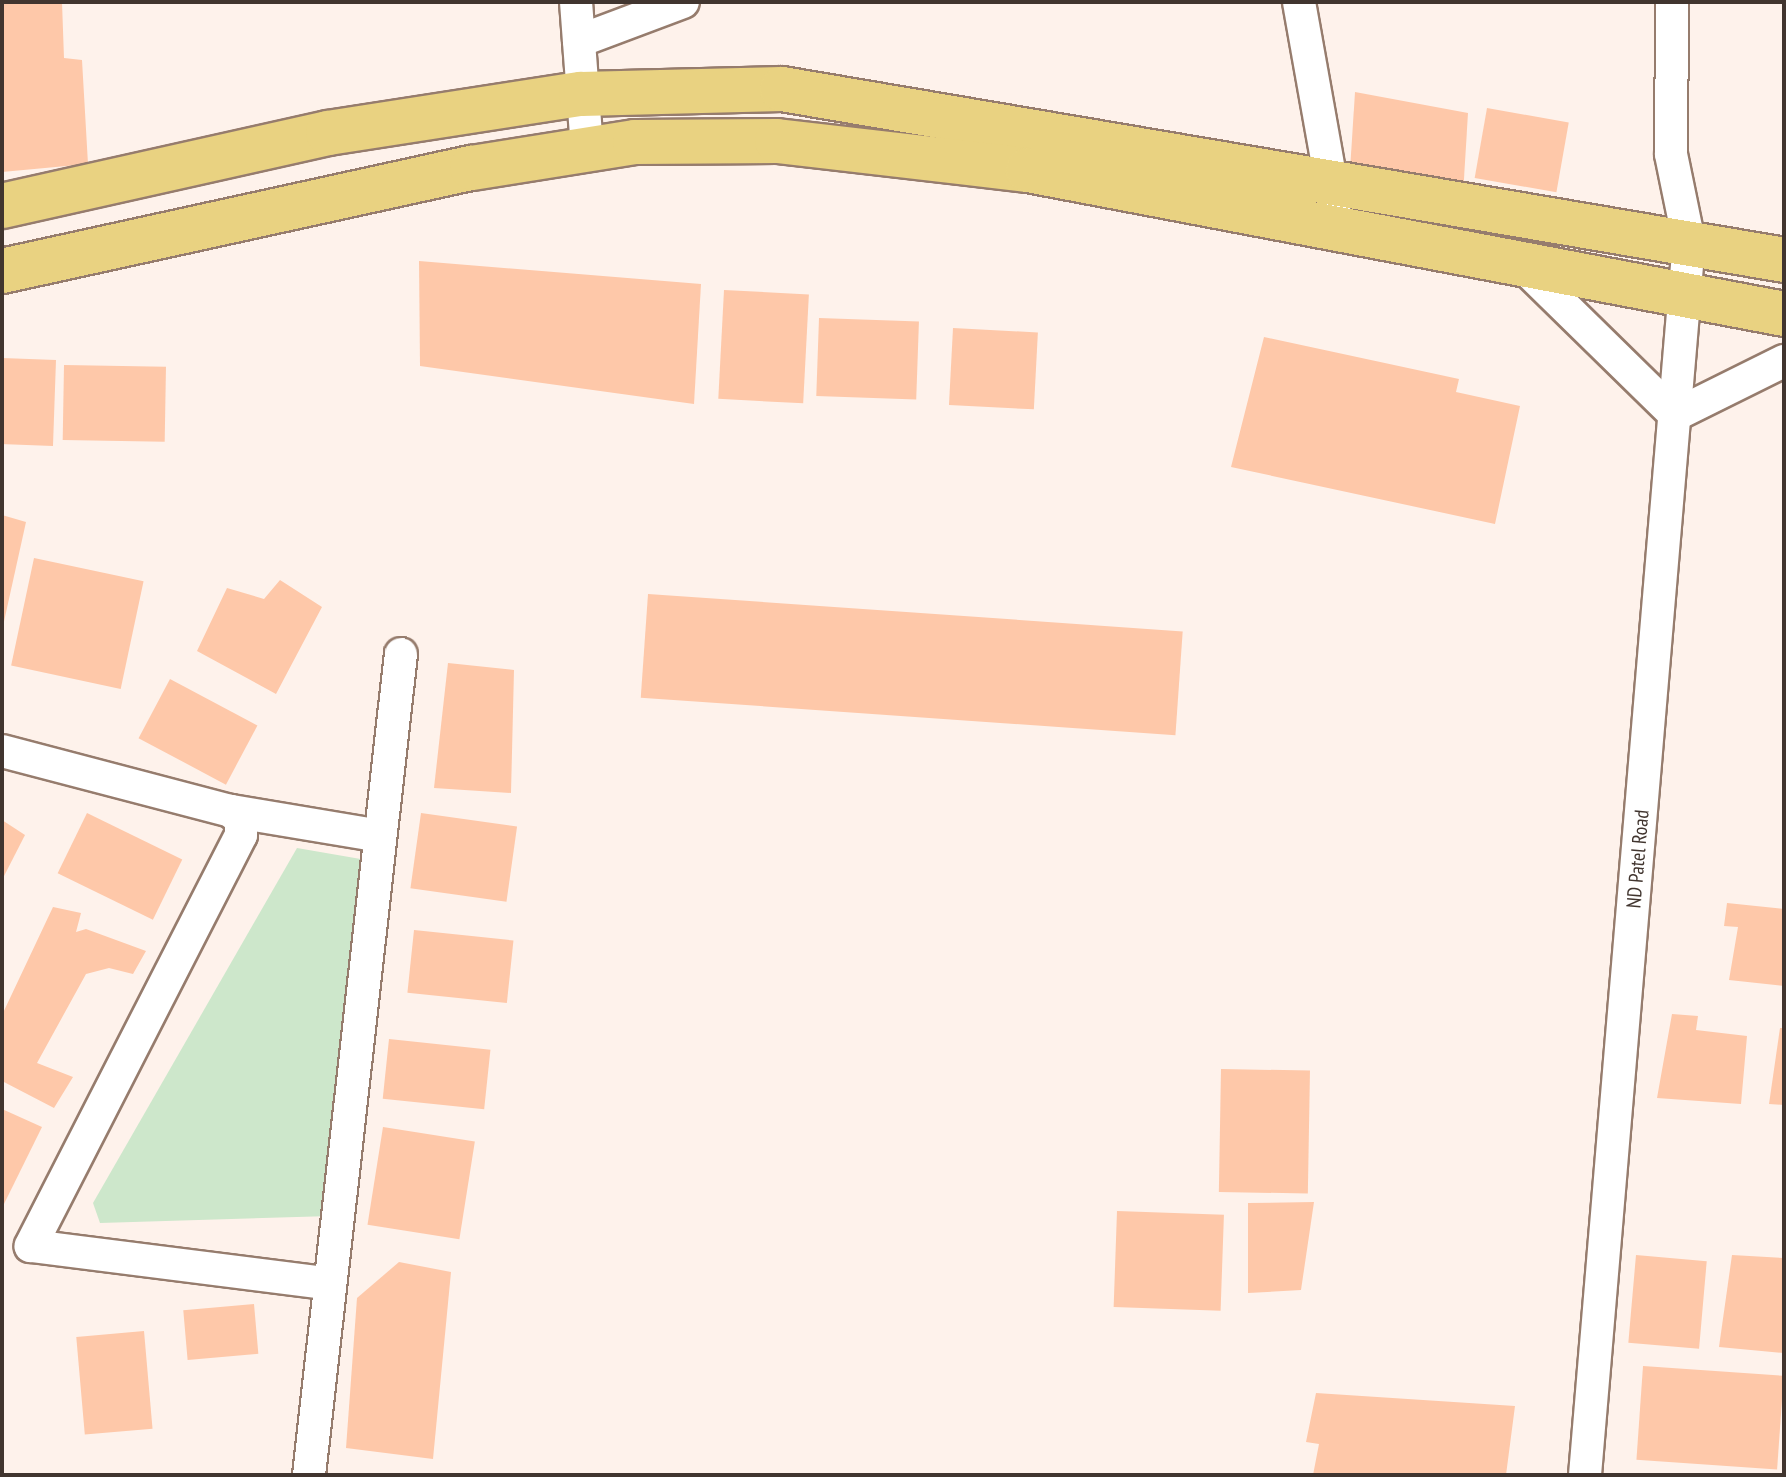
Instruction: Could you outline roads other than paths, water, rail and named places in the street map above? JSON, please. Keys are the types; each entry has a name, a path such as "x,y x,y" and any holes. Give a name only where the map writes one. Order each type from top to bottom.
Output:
{"highway":[{"path":"2,206 328,133 581,94 782,89 1784,260"},
{"path":"2,271 587,149 635,142 777,141 910,152 1784,314"}],"street":[{"path":"576,2 587,149"},
{"path":"579,41 683,2"},
{"path":"1299,2 1339,231"},
{"name":"ND Patel Road","path":"1585,1475 1689,242 1671,154 1672,2"},
{"path":"1520,263 1675,415 1784,361"},
{"path":"309,1475 401,654"},
{"path":"2,751 231,811 380,836"},
{"path":"231,811 241,820 241,835 31,1246 330,1284"}]}
